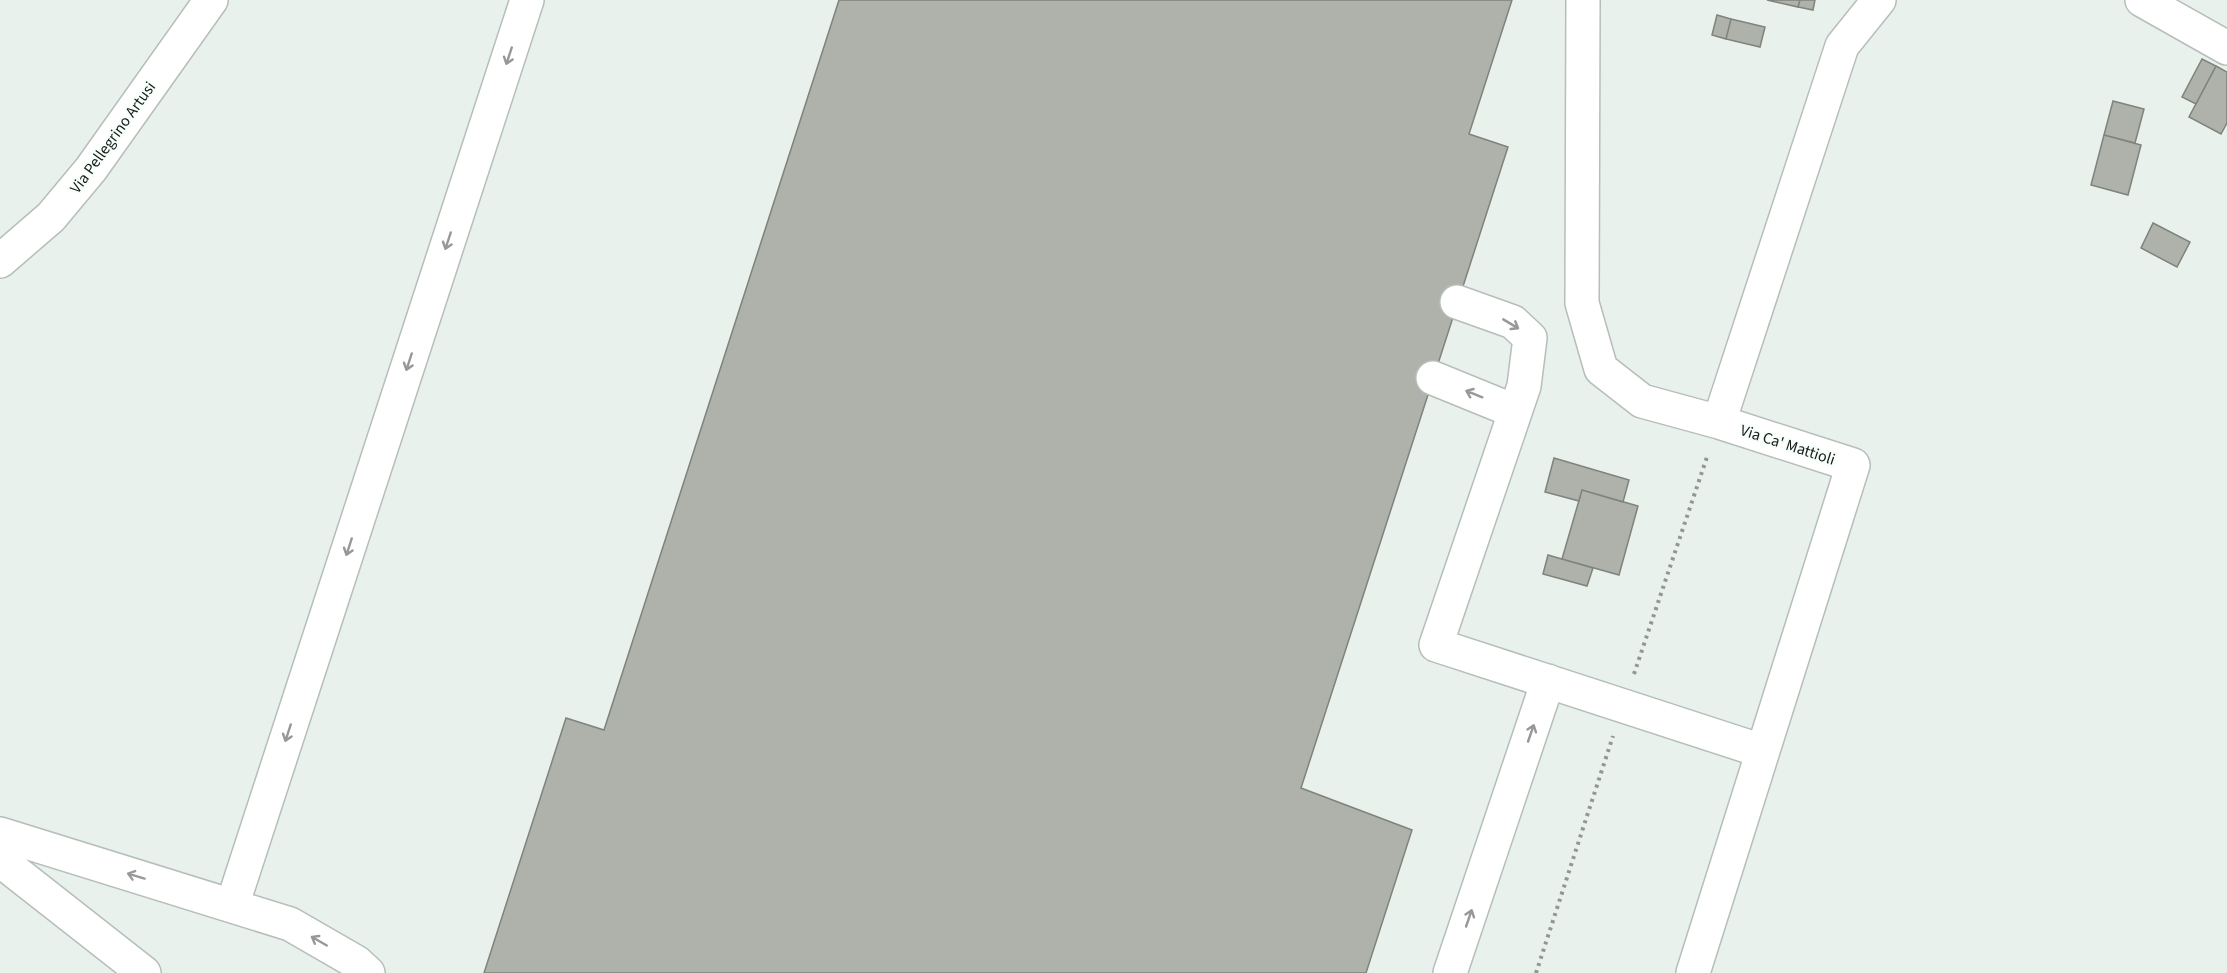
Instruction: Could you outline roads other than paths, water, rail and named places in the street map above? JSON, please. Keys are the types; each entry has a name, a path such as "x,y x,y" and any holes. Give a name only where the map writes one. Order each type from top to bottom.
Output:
{"street":[{"name":"Via Pellegrino Artusi","path":"0,261 51,217 91,170 211,0"},
{"path":"232,906 527,0"},
{"path":"1583,0 1582,303 1601,369 1642,401 1719,422"},
{"name":"Via Ca' Mattioli","path":"1693,973 1853,465 1719,422 1842,46 1879,0"},
{"path":"2142,0 2227,48"},
{"path":"1457,302 1513,322 1530,338 1524,386 1436,645 1762,751"},
{"path":"1433,378 1514,411"},
{"path":"1450,973 1548,681"},
{"path":"0,834 290,924 356,962 368,973"},
{"path":"0,860 144,973"}]}
